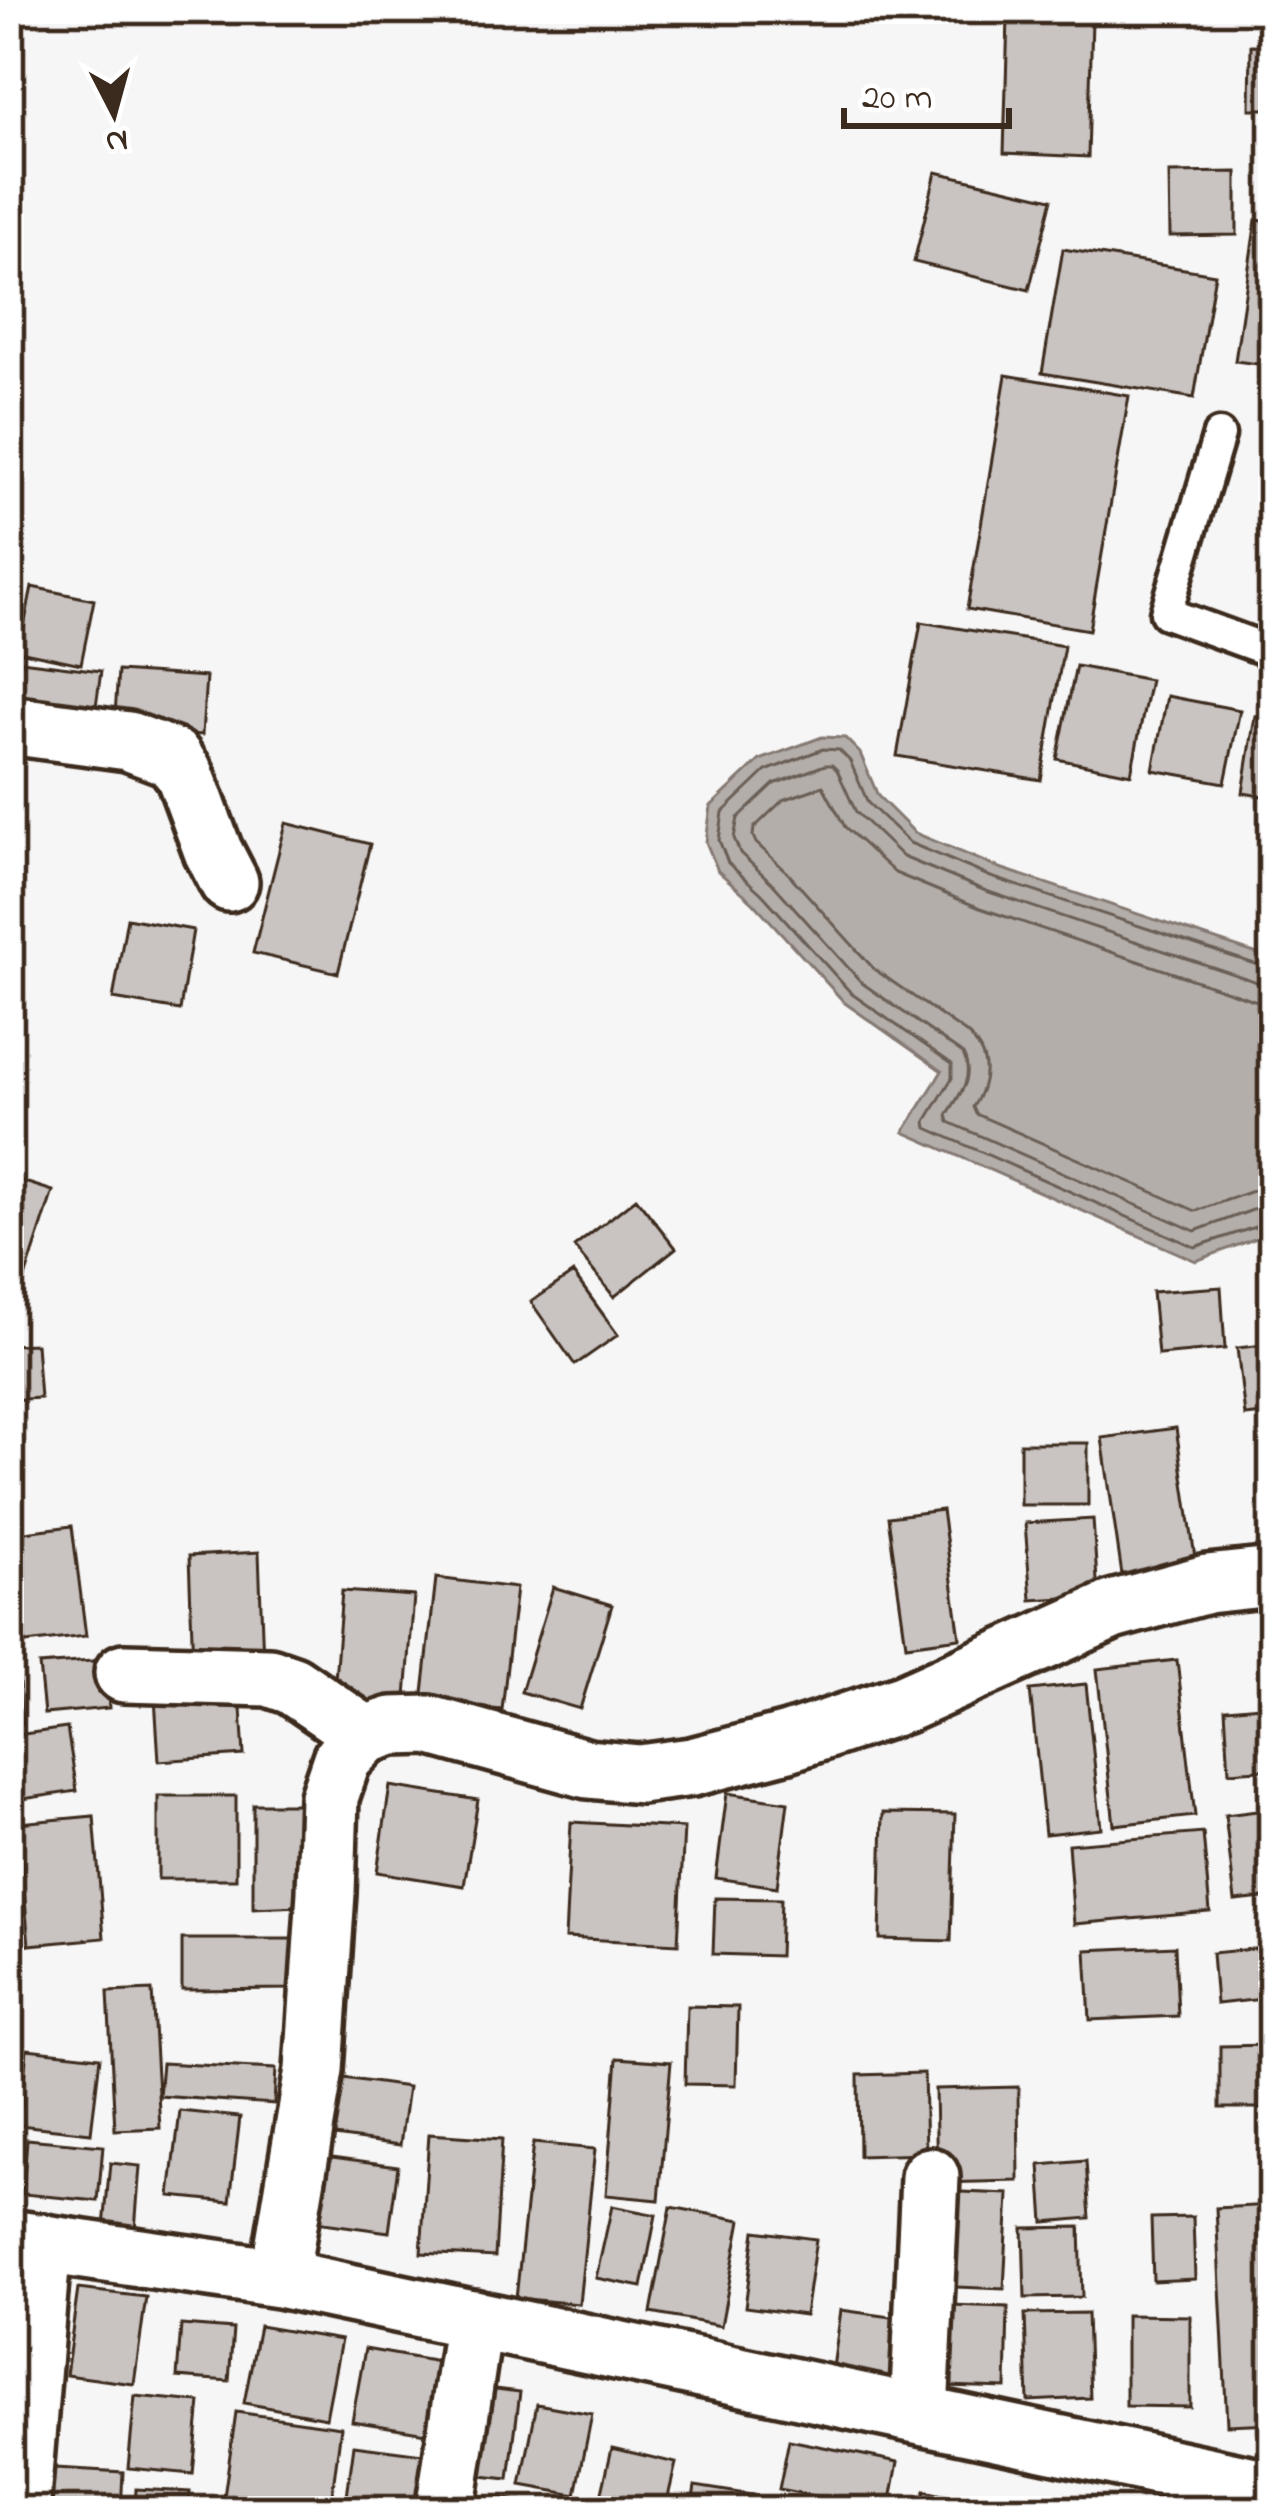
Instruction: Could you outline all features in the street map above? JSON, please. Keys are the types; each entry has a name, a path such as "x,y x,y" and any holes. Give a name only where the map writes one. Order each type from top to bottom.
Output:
{"street":[{"path":"9,725 128,741 173,758 229,881"},
{"path":"279,2278 314,2070 329,1797 342,1759 365,1735 392,1726 429,1725 588,1769 640,1774 692,1767 788,1742 905,1702 1112,1610 1207,1584 1273,1577"},
{"path":"124,1673 269,1677 292,1685 365,1735"},
{"path":"920,2414 930,2177"},
{"path":"20,2511 25,2241 279,2278 1273,2490"},
{"path":"446,2511 474,2319"}],"lane":[{"path":"1220,435 1166,613 1273,652"}],"water":[{"path":"822,737 845,738 860,753 878,796 915,833 994,866 1273,959 1273,1232 1196,1261 904,1132 942,1071 845,1003 753,902 718,871 706,842 711,806 760,760"}],"building":[{"path":"1008,17 1092,20 1088,157 1004,153"},
{"path":"1251,45 1273,46 1273,109 1250,109"},
{"path":"936,172 1052,199 1029,290 914,262"},
{"path":"1237,172 1237,235 1170,236 1169,173"},
{"path":"1256,220 1273,222 1273,366 1235,361"},
{"path":"1063,249 1215,274 1194,398 1042,373"},
{"path":"1006,375 1129,396 1089,630 967,609"},
{"path":"9,488 23,596 9,598"},
{"path":"32,587 94,600 81,664 19,651"},
{"path":"921,622 1064,646 1041,780 897,756"},
{"path":"21,661 101,671 93,728 13,718"},
{"path":"1076,666 1150,680 1131,774 1057,759"},
{"path":"118,671 206,677 202,735 114,729"},
{"path":"1167,696 1240,710 1225,783 1153,770"},
{"path":"1255,716 1273,719 1273,798 1243,793"},
{"path":"286,823 370,844 338,973 253,953"},
{"path":"127,918 193,930 180,1010 113,999"},
{"path":"9,1177 53,1191 21,1291 9,1287"},
{"path":"636,1198 676,1248 614,1297 574,1247"},
{"path":"573,1273 618,1335 575,1365 531,1302"},
{"path":"1221,1287 1225,1349 1158,1355 1152,1292"},
{"path":"36,1344 40,1398 9,1400 9,1345"},
{"path":"1273,1344 1273,1413 1245,1416 1237,1348"},
{"path":"1176,1428 1196,1564 1122,1575 1102,1438"},
{"path":"1020,1443 1088,1443 1088,1505 1020,1505"},
{"path":"942,1510 960,1638 906,1645 888,1517"},
{"path":"1093,1519 1098,1596 1031,1600 1025,1523"},
{"path":"72,1526 86,1636 9,1645 9,1534"},
{"path":"259,1552 263,1662 193,1665 189,1556"},
{"path":"436,1578 516,1588 502,1710 422,1702"},
{"path":"553,1587 612,1605 580,1709 521,1692"},
{"path":"342,1591 414,1596 405,1710 333,1705"},
{"path":"105,1660 109,1708 44,1714 39,1665"},
{"path":"1177,1660 1195,1816 1114,1825 1097,1669"},
{"path":"18,1664 22,1724 9,1725 9,1665"},
{"path":"1086,1684 1101,1828 1045,1834 1030,1690"},
{"path":"240,1692 244,1755 159,1761 155,1698"},
{"path":"1273,1705 1273,1769 1229,1772 1225,1709"},
{"path":"67,1728 77,1791 9,1801 9,1736"},
{"path":"390,1786 478,1800 464,1886 377,1872"},
{"path":"727,1793 788,1802 777,1887 716,1878"},
{"path":"158,1796 236,1796 236,1879 158,1879"},
{"path":"253,1804 300,1804 302,1906 253,1908"},
{"path":"1273,1809 1273,1897 1235,1901 1225,1815"},
{"path":"883,1813 955,1814 951,1941 880,1939"},
{"path":"94,1816 104,1938 29,1945 18,1823"},
{"path":"571,1822 684,1828 678,1944 565,1938"},
{"path":"1203,1833 1210,1912 1074,1924 1068,1844"},
{"path":"15,1863 19,1923 9,1924 9,1864"},
{"path":"715,1898 781,1899 779,1956 713,1954"},
{"path":"182,1939 292,1939 292,1989 182,1990"},
{"path":"1175,1946 1178,2016 1090,2020 1086,1950"},
{"path":"1273,1947 1273,1998 1216,2004 1212,1953"},
{"path":"152,1990 160,2128 115,2130 108,1992"},
{"path":"687,2006 738,2007 736,2085 685,2084"},
{"path":"1273,2045 1273,2108 1220,2108 1220,2046"},
{"path":"27,2049 100,2057 91,2133 19,2125"},
{"path":"617,2058 671,2062 659,2200 606,2195"},
{"path":"162,2063 276,2069 274,2104 159,2096"},
{"path":"924,2073 926,2154 859,2156 858,2075"},
{"path":"329,2076 408,2087 400,2145 320,2134"},
{"path":"1018,2087 1019,2181 937,2183 935,2089"},
{"path":"9,2091 16,2091 16,2182 9,2182"},
{"path":"180,2111 240,2117 230,2202 170,2196"},
{"path":"429,2134 502,2139 495,2257 421,2253"},
{"path":"27,2139 103,2146 98,2201 23,2194"},
{"path":"533,2143 595,2149 579,2304 516,2298"},
{"path":"325,2156 398,2166 389,2232 316,2222"},
{"path":"1086,2161 1090,2218 1044,2222 1040,2165"},
{"path":"110,2163 140,2166 135,2230 104,2227"},
{"path":"937,2191 1009,2194 1004,2289 932,2286"},
{"path":"1273,2205 1273,2423 1227,2425 1216,2208"},
{"path":"612,2206 656,2215 642,2287 596,2278"},
{"path":"671,2207 741,2220 721,2326 651,2313"},
{"path":"1193,2217 1195,2279 1153,2281 1151,2218"},
{"path":"1080,2227 1082,2297 1025,2298 1023,2228"},
{"path":"755,2231 816,2239 805,2315 745,2307"},
{"path":"78,2289 146,2297 134,2384 66,2375"},
{"path":"949,2305 1008,2307 1006,2388 946,2386"},
{"path":"841,2310 899,2318 890,2383 832,2375"},
{"path":"1087,2313 1090,2398 1028,2401 1025,2314"},
{"path":"1126,2315 1190,2316 1190,2407 1126,2406"},
{"path":"181,2325 233,2329 229,2381 177,2377"},
{"path":"259,2326 341,2340 326,2418 244,2403"},
{"path":"365,2349 444,2363 432,2434 352,2421"},
{"path":"472,2386 520,2392 509,2479 462,2474"},
{"path":"135,2396 200,2402 193,2474 128,2468"},
{"path":"537,2404 592,2414 576,2495 521,2485"},
{"path":"236,2412 341,2427 330,2511 222,2511"},
{"path":"789,2440 898,2462 889,2511 779,2489"},
{"path":"354,2445 423,2454 416,2511 345,2511"},
{"path":"612,2448 676,2463 665,2510 601,2496"},
{"path":"38,2467 123,2472 121,2511 35,2511"},
{"path":"695,2486 752,2495 749,2511 691,2511"},
{"path":"136,2489 190,2492 189,2511 135,2511"},
{"path":"925,2491 990,2506 988,2511 920,2511"},
{"path":"496,2497 556,2508 493,2511"},
{"path":"1011,2497 1061,2506 1060,2511 1008,2511"},
{"path":"1074,2503 1121,2511 1072,2511"}]}
